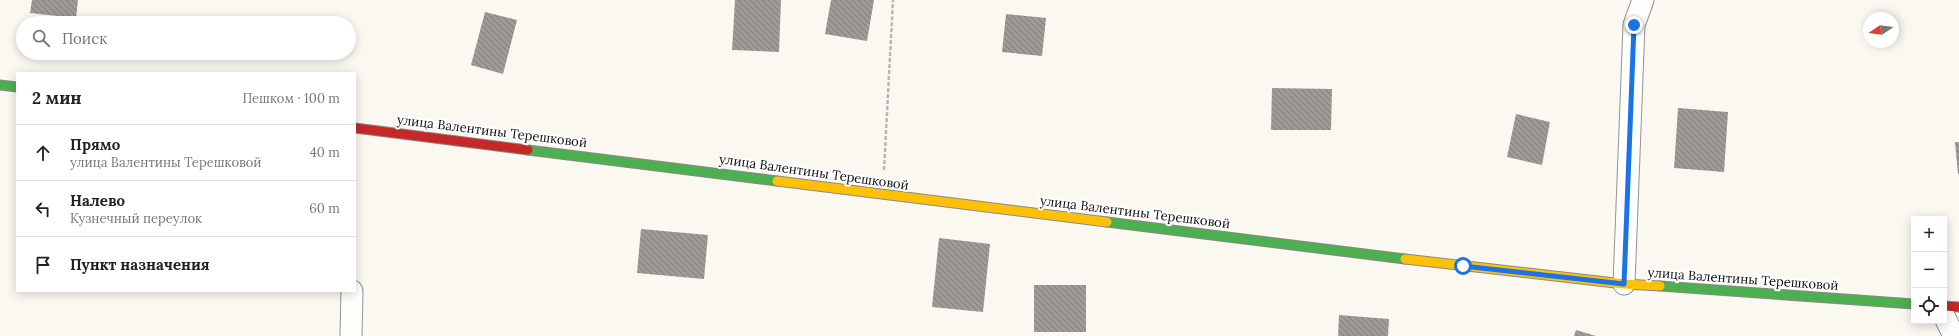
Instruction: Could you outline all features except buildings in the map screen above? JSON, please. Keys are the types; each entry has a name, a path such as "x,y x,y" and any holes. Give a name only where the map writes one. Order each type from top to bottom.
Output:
{"street":[{"path":"1624,284 1634,25 1643,0"},
{"path":"0,85 16,87"},
{"name":"улица Валентины Терешковой","path":"356,128 1624,284 1911,304"},
{"path":"350,336 352,292"},
{"path":"1947,306 1959,307"},
{"path":"1947,322 1954,336"}],"path":[{"path":"883,194 893,0"}],"traffic: fast":[{"path":"0,85 16,87"},
{"path":"528,150 777,181"},
{"path":"1107,222 1405,259"},
{"path":"1660,286 1911,304"}],"traffic: slow":[{"path":"777,181 1107,222"},
{"path":"1405,259 1624,284 1660,286"}],"traffic: jam":[{"path":"356,128 528,150"},
{"path":"1947,306 1959,307"}],"route":[{"path":"1463,266 1624,284 1634,25"}]}
